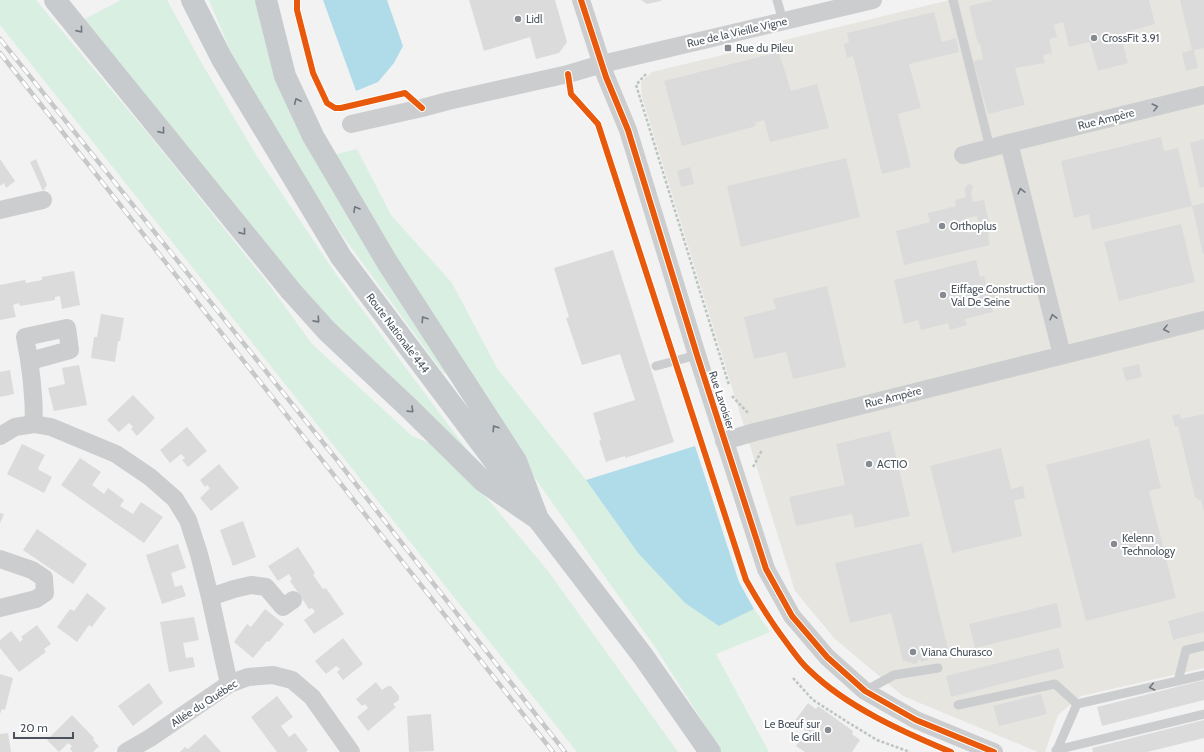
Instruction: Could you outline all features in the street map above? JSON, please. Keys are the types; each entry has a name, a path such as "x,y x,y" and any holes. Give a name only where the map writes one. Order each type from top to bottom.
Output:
{"main road":[{"path":"55,0 291,292 327,331 410,409 483,481 538,519"},
{"path":"180,0 212,62 258,142 341,257"},
{"name":"Route Nationale°444","path":"192,0 222,59 341,257 643,656 710,752"},
{"path":"266,0 285,76 313,136 387,262 516,461 538,519"}],"street":[{"path":"581,0 602,64"},
{"name":"Rue de la Vieille Vigne","path":"351,124 568,74 602,64 872,0"},
{"name":"Rue Lavoisier","path":"602,64 628,130 724,441 766,569 792,616 827,658 866,691 957,745 994,752"},
{"name":"Rue Ampère","path":"963,154 1204,95"},
{"path":"1009,143 1062,355"},
{"path":"0,210 43,200"},
{"name":"Rue Ampère","path":"724,441 1204,320"},
{"path":"30,361 34,424"},
{"path":"0,436 15,427 34,424 51,427 116,454 150,476 175,499 188,520 199,554 229,684"},
{"path":"0,559 32,570 44,578 45,593 36,598 0,608"},
{"path":"210,597 251,585 266,587 283,607 293,600"},
{"name":"Allée du Québec","path":"126,752 150,738 229,684 248,677 273,675 292,680 312,697 354,752"}],"lane":[{"path":"777,0 783,21"},
{"path":"953,0 990,148"},
{"path":"656,366 697,355"},
{"path":"1178,681 1186,650 1204,646"},
{"path":"866,691 894,675 938,668"},
{"path":"1077,704 1204,675"},
{"path":"958,705 1055,684 1077,704"},
{"path":"1056,751 1077,704"},
{"path":"1056,751 1204,714"}],"path":[{"path":"652,53 656,67 646,73 636,85 732,397 750,414 756,415"},
{"path":"752,471 753,465 761,450 767,448"},
{"path":"793,678 813,700 849,723 877,740 910,752"}],"shaded area":[{"path":"950,0 1204,0 1204,668 1081,696 1058,715 1045,752 1038,752 903,696 835,639 795,591 642,97 641,82 652,72"}],"green space":[{"path":"0,0 36,0 155,142 270,286 312,344 412,436 432,444 449,458 492,504 548,571 678,752 577,752 0,25"},
{"path":"121,0 167,0 201,62 258,158 338,277 485,474 339,335 79,22"},
{"path":"209,0 255,0 264,37 275,70 449,371 444,374 342,235 244,83"},
{"path":"357,149 391,215 452,283 497,368 586,480 638,553 719,625 754,609 770,632 716,654 769,752 722,752 657,650 500,429 333,155"}],"water":[{"path":"323,0 387,0 403,46 394,63 378,82 356,91"},
{"path":"695,446 739,582 754,609 719,626 685,603 638,553 586,480"}],"building":[{"name":"Lidl","path":"469,0 555,0 567,42 559,53 536,59 530,37 484,51"},
{"path":"641,0 661,0 661,1 647,4"},
{"path":"995,0 1149,0 1155,24 1120,34 1128,63 1098,71 1090,42 1069,47 1063,22 1054,25 1057,37 1049,39 1052,53 1043,55 1045,63 1015,68 1025,105 988,114 973,61 983,59 969,6"},
{"path":"1180,0 1204,0 1204,48 1194,50 1198,68 1186,71 1182,53 1192,50"},
{"path":"934,12 942,42 956,38 959,52 909,64 921,108 898,114 911,167 882,174 853,56 847,58 844,44 849,42 847,33"},
{"path":"779,52 791,91 817,84 829,128 770,142 764,120 755,123 756,126 682,146 664,81"},
{"path":"1161,137 1164,151 1178,148 1192,206 1092,230 1089,214 1074,218 1061,161"},
{"path":"1204,139 1204,187 1200,188 1190,143"},
{"path":"846,158 860,217 741,247 727,186"},
{"path":"0,159 15,181 6,188 4,183 0,186"},
{"path":"36,159 47,185 43,191 30,162"},
{"path":"690,167 694,184 681,187 677,171"},
{"name":"Orthoplus","path":"970,184 973,186 971,194 973,202 984,200 991,232 988,233 990,245 904,265 896,231 930,222 928,213 956,206 955,200 966,197 965,189 967,185","holes":["977,216 980,230 969,233 966,218"]},
{"path":"1204,203 1204,254 1203,254 1192,206"},
{"path":"1181,224 1195,282 1119,301 1104,242"},
{"path":"613,250 674,442 625,458 625,456 606,462 599,441 601,440 593,413 635,400 620,354 582,365 566,318 569,317 554,268"},
{"name":"Eiffage Construction Val De Seine","path":"976,260 980,277 984,276 989,295 995,294 996,300 990,301 993,312 965,319 967,325 950,330 948,323 921,330 918,320 904,324 894,280"},
{"path":"74,271 80,305 62,309 60,296 55,297 55,300 20,306 19,303 13,305 16,317 0,320 0,285 25,280 26,283 42,280 42,277"},
{"path":"827,286 846,367 793,379 786,352 754,359 744,317 776,309 773,299"},
{"path":"101,314 124,318 120,341 118,341 115,362 91,358 94,337 97,337"},
{"path":"1139,364 1142,377 1126,381 1122,368"},
{"path":"79,365 87,405 54,411 48,388 65,384 62,368"},
{"path":"10,370 14,394 0,397 0,372"},
{"path":"133,395 155,418 137,436 131,429 133,427 129,423 119,432 107,420"},
{"path":"1180,414 1181,419 1204,414 1204,511 1201,501 1195,497 1178,426 1175,427 1172,416"},
{"path":"187,427 207,451 188,467 182,460 185,458 181,454 170,463 160,450"},
{"name":"ACTIO","path":"890,431 910,516 855,528 852,514 796,526 789,497 845,485 836,444"},
{"name":"Kelenn Technology","path":"1149,439 1161,488 1149,491 1176,598 1086,621 1046,465"},
{"path":"22,444 45,455 38,468 52,477 44,493 7,474"},
{"path":"1001,448 1011,489 1023,486 1025,498 1014,500 1022,536 952,553 930,466"},
{"path":"80,458 101,472 92,485 104,494 108,488 124,500 120,506 133,514 141,502 163,517 144,543 61,485"},
{"path":"219,464 239,488 211,511 200,498 210,488 207,485 205,487 200,480"},
{"path":"0,513 4,514 0,523"},
{"path":"243,521 256,557 233,566 220,530"},
{"path":"37,529 87,564 73,584 23,550"},
{"path":"922,543 949,653 945,654 946,656 940,657 939,655 937,658 927,658 928,660 921,662 921,660 917,660 918,663 912,664 911,662 908,663 907,661 903,661 891,613 850,623 835,563"},
{"path":"178,544 186,568 171,573 175,587 182,585 186,596 162,604 146,555"},
{"path":"298,547 315,573 313,575 323,589 326,588 344,614 314,634 304,620 315,612 312,608 309,609 290,581 292,579 289,574 278,581 268,566"},
{"path":"87,593 106,608 92,627 89,625 77,642 57,627 70,609 74,611"},
{"path":"1057,603 1062,627 975,648 969,624"},
{"path":"265,609 284,624 253,658 234,642 247,624 251,627"},
{"path":"1204,611 1204,632 1173,640 1168,621"},
{"path":"194,617 199,640 183,643 186,658 193,657 195,667 169,672 160,622"},
{"path":"37,625 51,644 44,649 46,652 19,672 0,648 0,640 11,631 20,642 23,639 21,637"},
{"path":"343,638 363,664 343,680 337,672 340,669 336,666 326,674 315,661"},
{"path":"1059,648 1064,668 951,697 946,676"},
{"path":"0,674 13,678 5,710 2,709 0,714"},
{"path":"1204,680 1204,700 1102,726 1097,707"},
{"path":"376,682 382,690 388,686 391,686 399,696 399,700 393,704 396,707 368,731 357,717 368,708 365,704 362,706 356,699"},
{"path":"149,683 163,703 133,726 118,706"},
{"path":"1041,694 1047,714 999,726 993,706"},
{"path":"277,696 293,717 281,726 289,737 295,733 308,750 306,752 277,752 251,717"},
{"name":"Le Bœuf sur le Grill","path":"808,703 816,709 818,706 853,731 852,734 860,740 852,752 805,752 796,746 806,731 794,722"},
{"path":"431,714 434,751 409,752 407,716"},
{"path":"72,715 94,738 93,740 99,746 93,752 73,752 70,749 72,746 68,743 59,752 47,740"},
{"path":"1204,720 1204,738 1147,752 1093,752 1092,748"},
{"path":"8,733 11,752 0,752 0,734"},
{"path":"205,734 221,752 180,752 185,747 188,749"}],"railway":[{"path":"0,39 337,460 565,752"},
{"path":"0,53 553,752"}],"cycle path":[{"path":"297,0 297,10 313,73 327,103 335,108 341,108 405,93 422,108"},
{"path":"581,0 606,77 628,130 697,355 766,569 792,616 827,657 865,691 916,720 994,752"},
{"path":"568,74 571,94 598,124 746,580 772,622 796,655 806,667 824,683 840,696 876,717 951,752"}],"place":[{"name":"Lidl","path":"518,19"},
{"name":"CrossFit 3.91","path":"1094,38"},
{"name":"Rue du Pileu","path":"728,48"},
{"name":"Orthoplus","path":"942,226"},
{"name":"Eiffage Construction Val De Seine","path":"943,295"},
{"name":"ACTIO","path":"869,464"},
{"name":"Kelenn Technology","path":"1114,544"},
{"name":"Viana Churasco","path":"913,652"},
{"name":"Le Bœuf sur le Grill","path":"828,730"}]}
